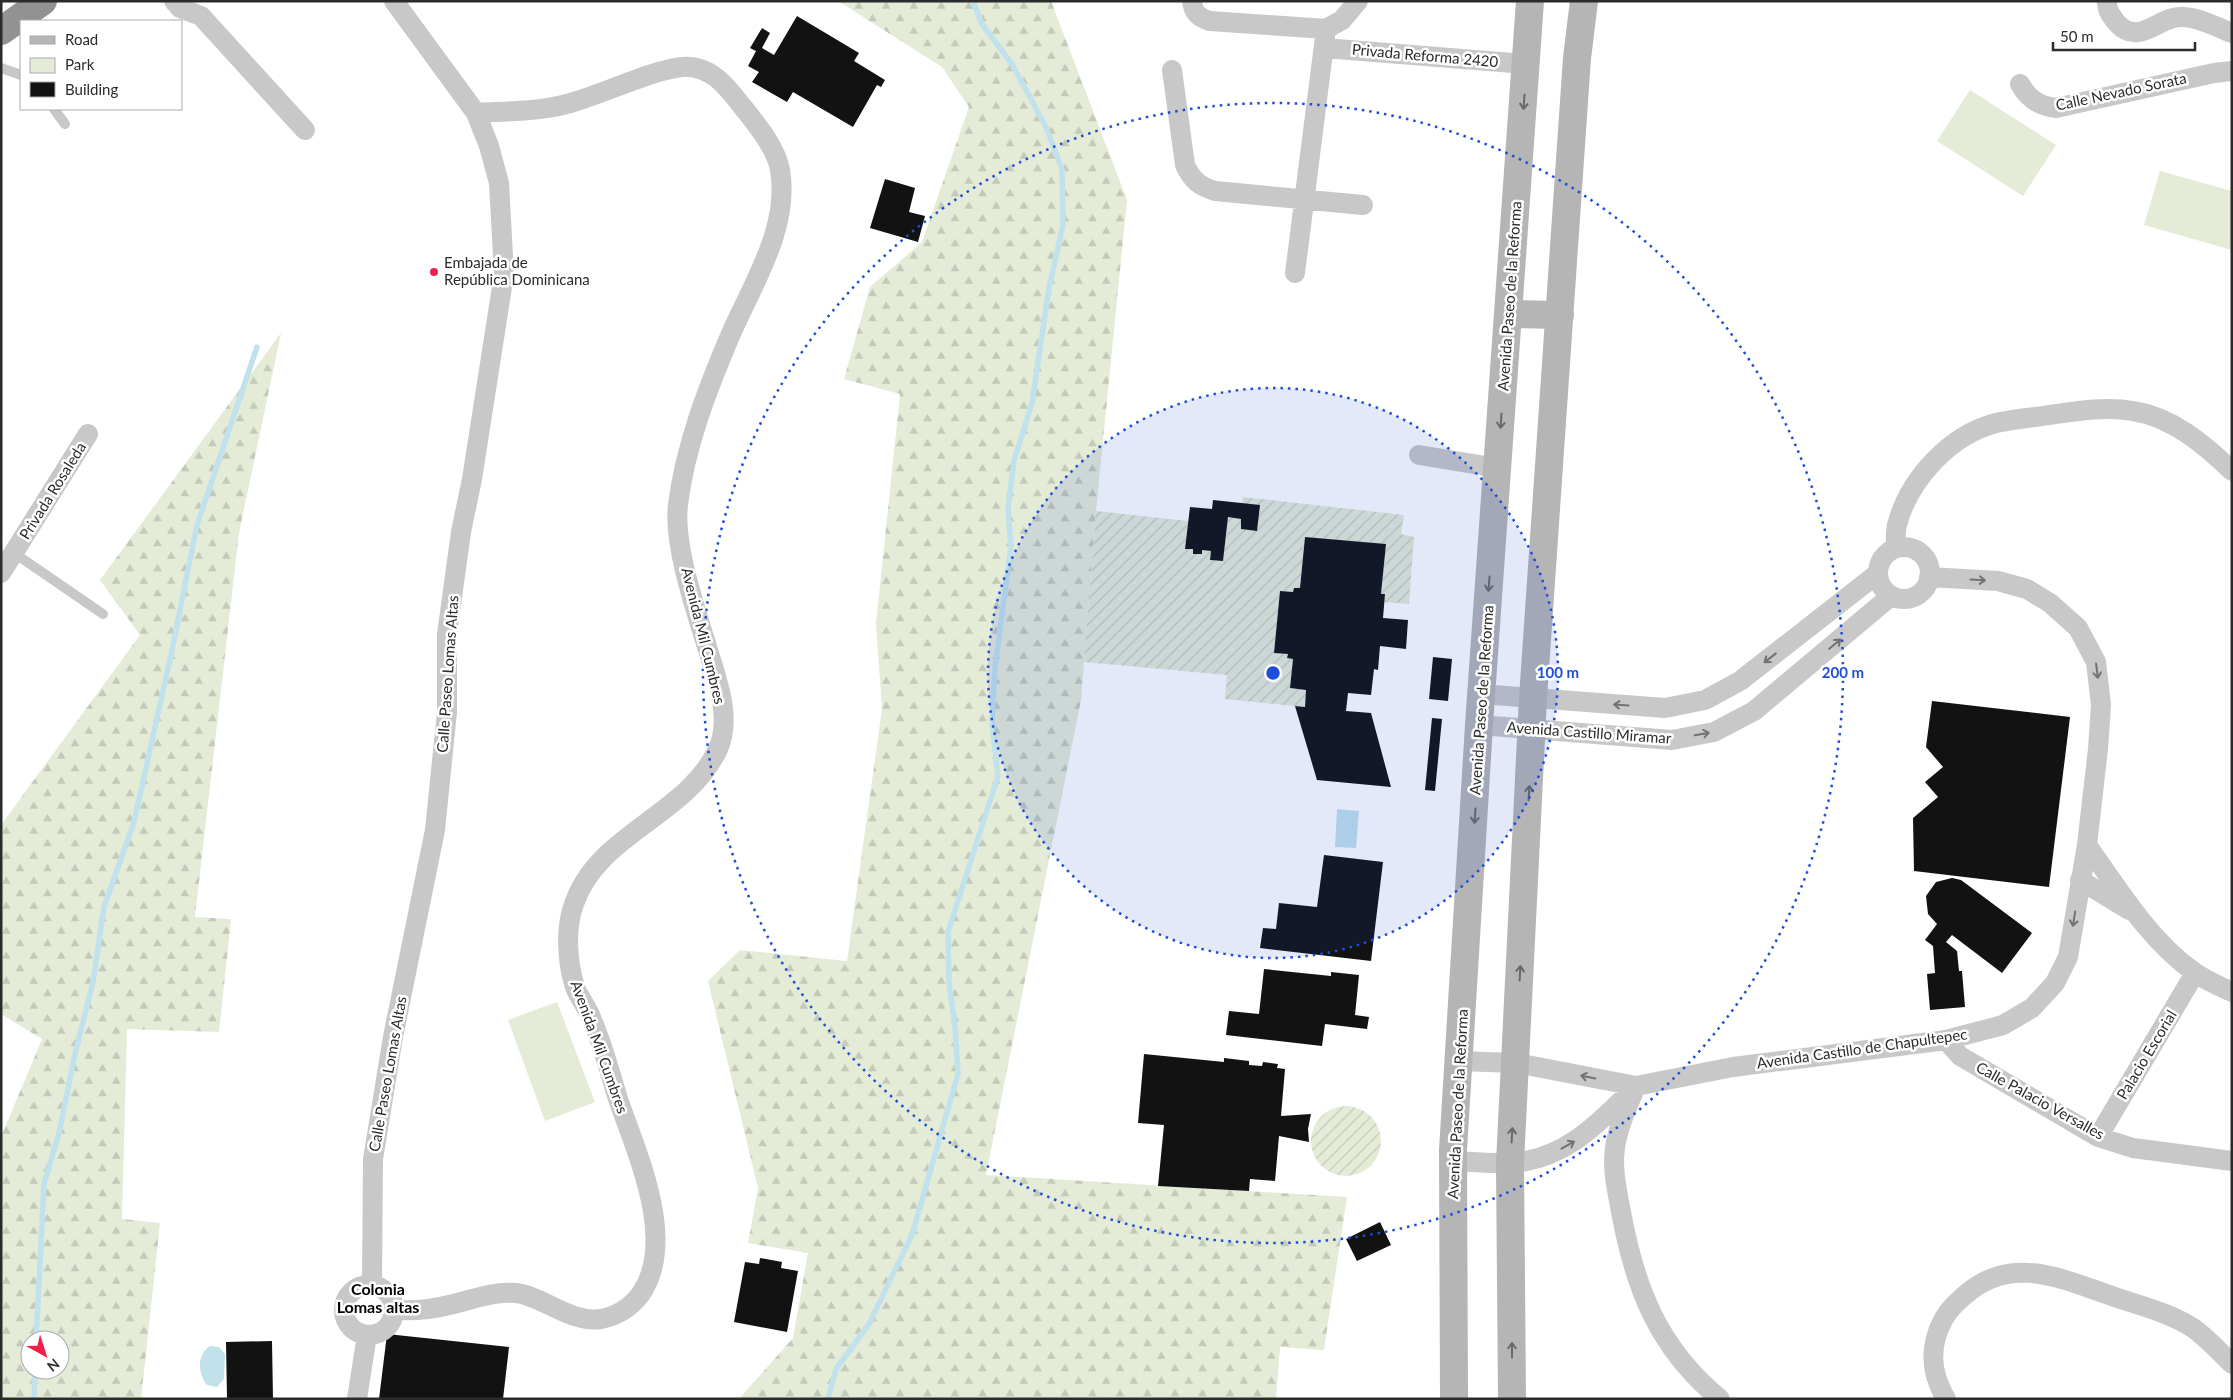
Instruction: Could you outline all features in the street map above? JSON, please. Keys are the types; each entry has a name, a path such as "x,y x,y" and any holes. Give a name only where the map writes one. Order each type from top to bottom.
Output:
{"highway":[{"path":"1,31 44,1"}],"main road":[{"name":"Avenida Paseo de la Reforma","path":"1454,1399 1453,1161 1458,1061 1481,694 1510,314 1530,1"},
{"path":"1512,1399 1510,1163 1533,698 1577,68 1584,1"},
{"path":"1510,314 1560,315"}],"street":[{"path":"174,1 180,8 200,16 305,130"},
{"name":"Calle Paseo Lomas Altas","path":"372,1285 373,1159 393,1037 435,830 447,712 447,634 461,532 472,479 504,274 499,184 489,146 476,113 394,1"},
{"name":"Privada Reforma 2420","path":"1192,1 1193,8 1199,18 1210,21 1526,64"},
{"path":"1295,273 1325,38 1358,1"},
{"path":"2107,1 2107,11 2119,25 2129,31 2146,32 2165,21 2182,16 2202,20 2232,33"},
{"name":"Avenida Mil Cumbres","path":"394,1310 418,1311 489,1295 519,1293 565,1313 590,1319 605,1318 621,1312 638,1299 647,1283 653,1263 656,1239 653,1209 645,1178 592,1020 575,986 568,941 573,904 590,874 614,848 680,798 700,776 718,748 723,727 721,695 682,552 676,514 681,480 702,409 728,342 770,249 782,202 779,165 759,127 726,85 707,71 686,66 664,71 571,104 535,109 476,113"},
{"path":"1172,70 1185,165 1191,178 1202,187 1216,192 1363,205"},
{"name":"Calle Nevado Sorata","path":"2020,84 2031,99 2038,104 2056,108 2214,73 2232,71"},
{"path":"1896,548 1897,526 1911,492 1936,458 1963,438 1996,423 2082,410 2133,411 2178,426 2232,471"},
{"name":"Privada Rosaleda","path":"1,573 88,434"},
{"path":"1419,454 1498,468"},
{"path":"1905,547 1920,553 1929,566 1930,577 1918,595 1900,599 1891,596 1882,587 1878,574 1881,560 1887,553 1896,548 1905,547"},
{"name":"Avenida Castillo Miramar","path":"1481,694 1665,708 1705,700 1740,682 1878,574"},
{"name":"Avenida Castillo de Chapultepec","path":"1458,1061 1516,1063 1636,1086 1733,1067 1946,1040 2003,1025 2032,1008 2055,984 2068,957 2087,845 2101,705 2096,662 2078,628 2050,603 2027,589 1998,581 1930,577"},
{"name":"Avenida Castillo Miramar","path":"1479,726 1672,740 1714,732 1754,711 1891,596"},
{"path":"2087,845 2137,915 2164,947 2195,973 2232,992"},
{"path":"2080,880 2137,915"},
{"name":"Palacio Escorial","path":"2098,1136 2195,973"},
{"name":"Calle Palacio Versalles","path":"1946,1040 1960,1056 2098,1136 2133,1148 2232,1162"},
{"path":"1453,1161 1510,1163 1547,1156 1577,1140 1595,1126 1636,1086"},
{"path":"1636,1086 1622,1120 1615,1147 1614,1162 1626,1242 1644,1302 1669,1345 1701,1383 1720,1399"},
{"path":"1946,1399 1938,1385 1932,1360 1935,1336 1949,1310 1972,1288 1993,1277 2018,1272 2041,1273 2166,1314 2193,1328 2232,1364"},
{"path":"372,1285 379,1287 390,1296 394,1310 392,1320 386,1328 377,1334 367,1335 357,1332 349,1326 345,1318 344,1308 347,1298 353,1291 362,1286 372,1285"},
{"path":"357,1399 367,1335"}],"lane":[{"path":"1,68 20,75"},
{"path":"55,110 65,124"},
{"path":"14,553 103,614"}],"green space":[{"path":"838,1 1051,1 1127,200 1096,511 1081,700 986,1175 1347,1197 1324,1350 1280,1347 1276,1399 739,1399 793,1338 808,1253 748,1243 758,1188 708,981 740,950 847,961 882,709 876,624 900,394 844,379 870,287 922,242 969,107 942,67"},
{"path":"1970,90 2056,145 2023,196 1937,141"},
{"path":"2160,171 2232,191 2232,250 2144,225"},
{"path":"281,333 239,533 195,917 231,919 219,1032 127,1029 122,1219 160,1223 141,1399 1,1399 1,1137 42,1039 1,1014 1,825 140,635 100,580"},
{"path":"1243,497 1404,515 1401,534 1414,537 1409,604 1384,602 1385,594 1381,594 1386,544 1305,537 1300,588 1294,588 1293,592 1280,591 1274,653 1288,654 1287,658 1293,659 1290,688 1306,690 1305,707 1225,699 1227,675 1084,662 1096,511 1188,521 1185,548 1193,549 1193,554 1201,554 1202,550 1211,551 1210,560 1223,561 1228,517 1241,519 1242,529 1257,531 1242,503"},
{"path":"557,1002 595,1102 545,1121 508,1020"},
{"path":"1346,1106 1359,1109 1371,1116 1378,1128 1381,1141 1378,1154 1371,1166 1359,1173 1346,1176 1333,1173 1321,1166 1314,1154 1311,1141 1314,1128 1321,1116 1333,1109"}],"water":[{"path":"1337,809 1359,811 1356,848 1335,847"},
{"path":"210,1346 219,1347 225,1354 224,1379 217,1387 207,1385 200,1370 202,1354"}],"building":[{"path":"797,16 859,53 854,61 885,80 881,87 877,85 853,127 793,92 787,102 752,82 759,72 748,66 756,51 750,48 762,28 770,33 762,48 774,55"},
{"path":"885,179 915,188 909,212 925,216 918,242 870,228"},
{"path":"1213,500 1260,505 1257,531 1241,529 1241,519 1228,517 1223,561 1210,560 1211,551 1202,550 1202,554 1193,554 1193,549 1185,549 1190,507 1212,509"},
{"path":"1305,537 1386,544 1381,594 1385,594 1383,618 1408,620 1406,649 1380,646 1378,670 1374,669 1371,695 1348,693 1346,711 1371,713 1391,787 1317,780 1295,706 1305,707 1306,690 1290,688 1293,659 1287,658 1288,654 1274,653 1280,591 1293,592 1294,588 1300,588"},
{"path":"1433,657 1452,659 1448,701 1429,699"},
{"path":"1932,701 2070,717 2049,887 1914,871 1913,818 1938,797 1925,782 1943,767 1926,747"},
{"path":"1432,718 1442,719 1435,791 1425,790"},
{"path":"1324,855 1383,862 1371,961 1260,948 1263,928 1276,929 1279,903 1317,907"},
{"path":"1952,878 1961,880 2032,933 2002,973 1952,935 1946,942 1957,951 1959,971 1962,971 1965,1007 1930,1010 1927,974 1935,973 1933,946 1925,940 1937,924 1928,914 1926,896 1936,882"},
{"path":"1264,969 1331,976 1331,972 1359,975 1355,1015 1369,1017 1367,1029 1325,1024 1322,1046 1226,1035 1229,1011 1259,1014"},
{"path":"1144,1054 1224,1062 1224,1058 1249,1061 1249,1065 1262,1066 1263,1062 1278,1064 1277,1068 1285,1069 1281,1116 1311,1114 1308,1129 1309,1142 1279,1136 1275,1181 1250,1179 1249,1191 1158,1186 1164,1125 1138,1123"},
{"path":"1380,1222 1391,1245 1357,1261 1346,1239"},
{"path":"760,1258 782,1262 781,1268 798,1271 787,1332 734,1322 745,1262 759,1264"},
{"path":"387,1334 509,1347 503,1399 379,1399"},
{"path":"272,1341 273,1399 227,1399 226,1342"}],"waterway":[{"path":"828,1399 836,1369 869,1324 912,1235 958,1074 955,1027 949,982 948,932 998,776 992,723 995,667 1011,547 1008,509 1014,461 1032,403 1049,288 1063,225 1062,169 1046,127 1012,64 982,24 973,1"},
{"path":"37,1330 44,1184 59,1133 75,1054 93,982 104,907 134,822 171,655 197,525 257,347"},
{"path":"34,1399 35,1380"}],"place":[{"name":"Embajada de República Dominicana","path":"434,272"}],"district":[{"name":"Colonia Lomas altas","path":"378,1298"}]}
